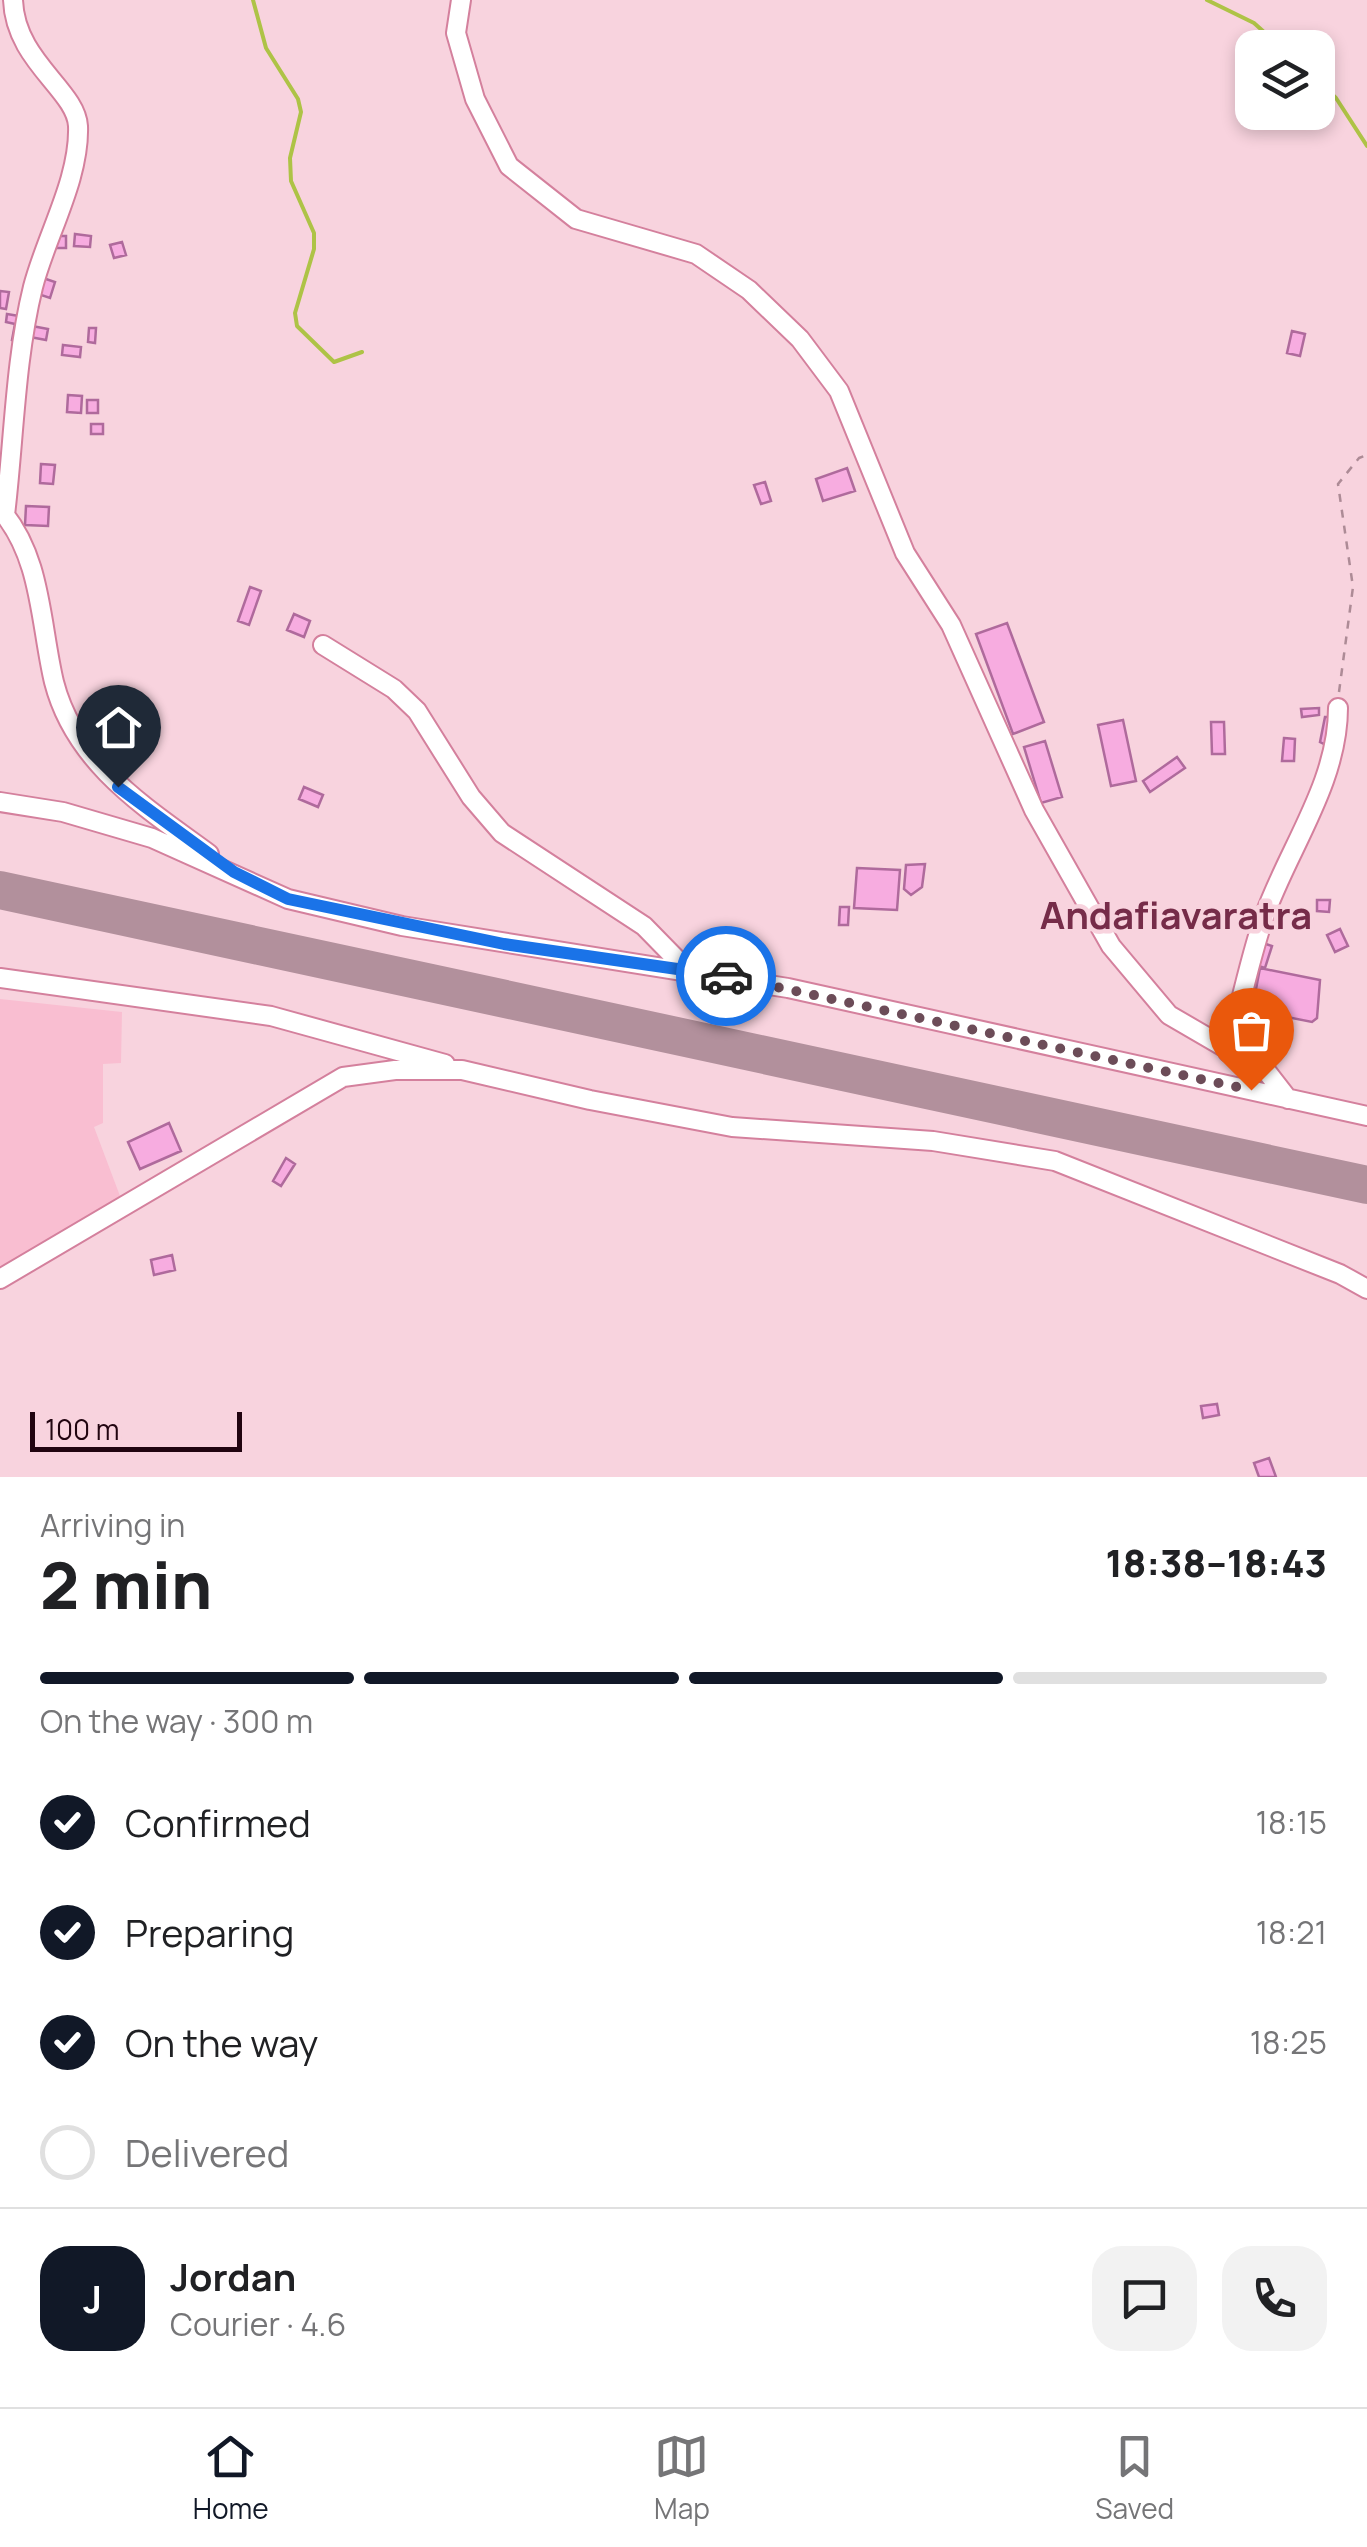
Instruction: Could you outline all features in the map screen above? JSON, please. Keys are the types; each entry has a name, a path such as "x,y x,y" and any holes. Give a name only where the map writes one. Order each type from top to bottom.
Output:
{"street":[{"path":"13,0 18,32 31,57 74,110 78,126 72,162 32,290 2,512 27,549 55,685 77,737 118,787 234,872"},
{"path":"461,0 456,33 475,100 509,166 576,219 638,234 709,263 748,290 800,339 839,391 905,553 951,624 992,724 1059,858 1112,946 1169,1014 1267,1072 1288,1098"},
{"path":"323,645 394,688 418,711 471,797 502,832 644,926 688,972"},
{"path":"1228,1052 1265,915 1324,778 1338,732 1338,708"},
{"path":"0,802 63,812 152,838 288,899 402,926 788,988 1367,1116"},
{"path":"0,978 271,1016 462,1070 732,1127 932,1141 1055,1161 1367,1288"},
{"path":"0,1279 343,1077 462,1070"}],"path":[{"path":"1338,708 1353,587 1338,484 1358,458 1367,455"}],"shaded area":[{"path":"0,999 122,1012 121,1063 103,1064 103,1123 94,1127 120,1196 0,1270"}],"building":[{"path":"75,234 91,236 90,247 74,246"},
{"path":"51,236 66,236 66,248 51,248"},
{"path":"122,242 126,255 114,258 110,245"},
{"path":"43,278 55,282 50,298 38,294"},
{"path":"0,291 9,292 6,309 0,308"},
{"path":"7,314 25,317 20,342 12,340 15,324 6,322"},
{"path":"32,326 48,329 46,340 30,337"},
{"path":"89,328 96,328 95,343 88,342"},
{"path":"1292,331 1305,334 1300,356 1287,353"},
{"path":"63,345 81,347 80,357 62,355"},
{"path":"68,395 82,396 81,413 67,412"},
{"path":"87,400 98,400 98,413 87,413"},
{"path":"91,424 103,424 103,434 91,434"},
{"path":"41,464 55,465 53,484 40,483"},
{"path":"847,468 855,491 823,501 816,479"},
{"path":"765,482 771,501 761,504 754,485"},
{"path":"26,506 49,507 48,526 25,525"},
{"path":"250,587 261,591 249,625 238,621"},
{"path":"294,614 310,621 304,637 287,630"},
{"path":"1007,623 1044,722 1013,734 976,634"},
{"path":"1319,708 1319,715 1302,717 1301,709"},
{"path":"1325,717 1332,717 1326,745 1320,742"},
{"path":"1123,720 1136,781 1111,786 1098,725"},
{"path":"1211,722 1224,722 1225,754 1212,754"},
{"path":"1284,738 1295,739 1294,761 1282,761"},
{"path":"1045,741 1062,797 1041,803 1024,747"},
{"path":"1177,757 1185,768 1150,792 1143,781"},
{"path":"304,787 323,795 318,807 299,799"},
{"path":"925,864 922,887 911,895 904,889 906,865"},
{"path":"857,868 900,870 897,910 854,908"},
{"path":"1317,900 1330,900 1329,912 1317,911"},
{"path":"840,907 849,907 848,925 839,925"},
{"path":"1340,929 1348,946 1335,952 1327,935"},
{"path":"1263,943 1272,946 1265,968 1255,965"},
{"path":"1260,968 1320,980 1317,1018 1312,1022 1252,1010"},
{"path":"169,1123 181,1151 140,1169 128,1142"},
{"path":"286,1158 295,1164 281,1186 273,1181"},
{"path":"172,1255 175,1270 154,1275 151,1260"},
{"path":"1217,1404 1219,1415 1203,1418 1201,1406"},
{"path":"1269,1458 1276,1477 1259,1477 1254,1463"}],"waterway":[{"path":"253,0 266,48 298,99 301,112 290,158 291,181 314,233 314,249 295,313 297,326 334,362 362,352"},
{"path":"1207,0 1262,30"},
{"path":"1335,97 1367,146"}],"taxiway":[{"path":"0,890 1367,1185"}],"way so far":[{"path":"726,976 1251,1090"}],"district":[{"name":"Andafiavaratra","path":"1176,914"}],"route":[{"path":"118,787 234,872 288,899 402,926 504,944 726,976"}]}
